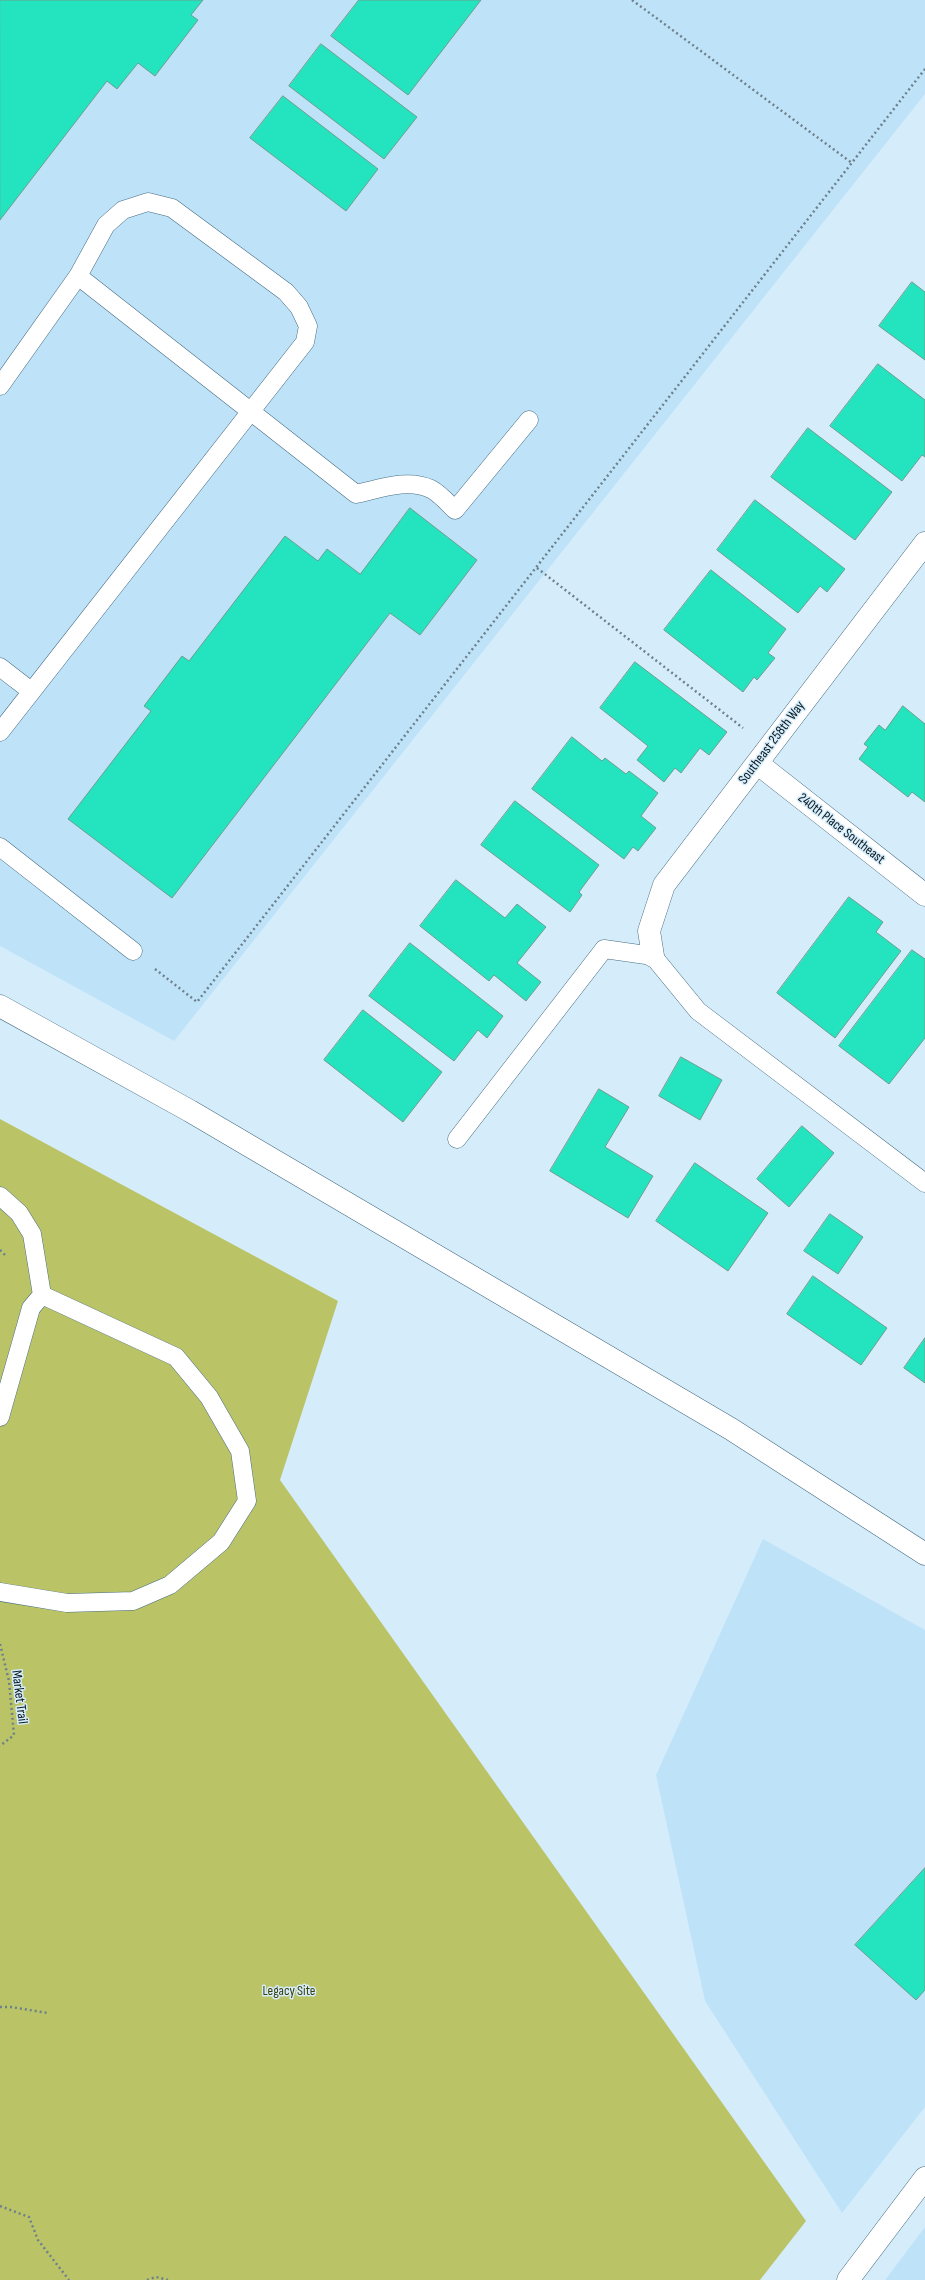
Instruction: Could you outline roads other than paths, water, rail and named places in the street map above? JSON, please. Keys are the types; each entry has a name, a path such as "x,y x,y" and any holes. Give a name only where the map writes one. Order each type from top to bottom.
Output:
{"main road":[{"name":"Southeast 258th Way","path":"653,956 649,931 664,885 925,543"},
{"name":"240th Place Southeast","path":"763,755 925,895"},
{"path":"0,1006 190,1111 724,1425 925,1554"},
{"path":"848,2280 925,2178"}],"lane":[{"path":"0,386 78,276 106,225 123,210 148,202 172,208 286,292 299,307 308,326 305,342 0,732"},
{"path":"78,276 356,494 411,484 431,489 455,510 529,420"},
{"path":"0,667 31,691"},
{"path":"0,847 133,951"},
{"path":"457,1139 604,949 653,956 698,1011 925,1183"},
{"path":"0,1196 18,1213 32,1234 42,1295 31,1308 0,1417"},
{"path":"0,1592 67,1603 133,1601 170,1585 220,1542 247,1501 240,1451 209,1397 176,1357 42,1295"}],"park label":[{"name":"Legacy Site","path":"289,1991"}]}
